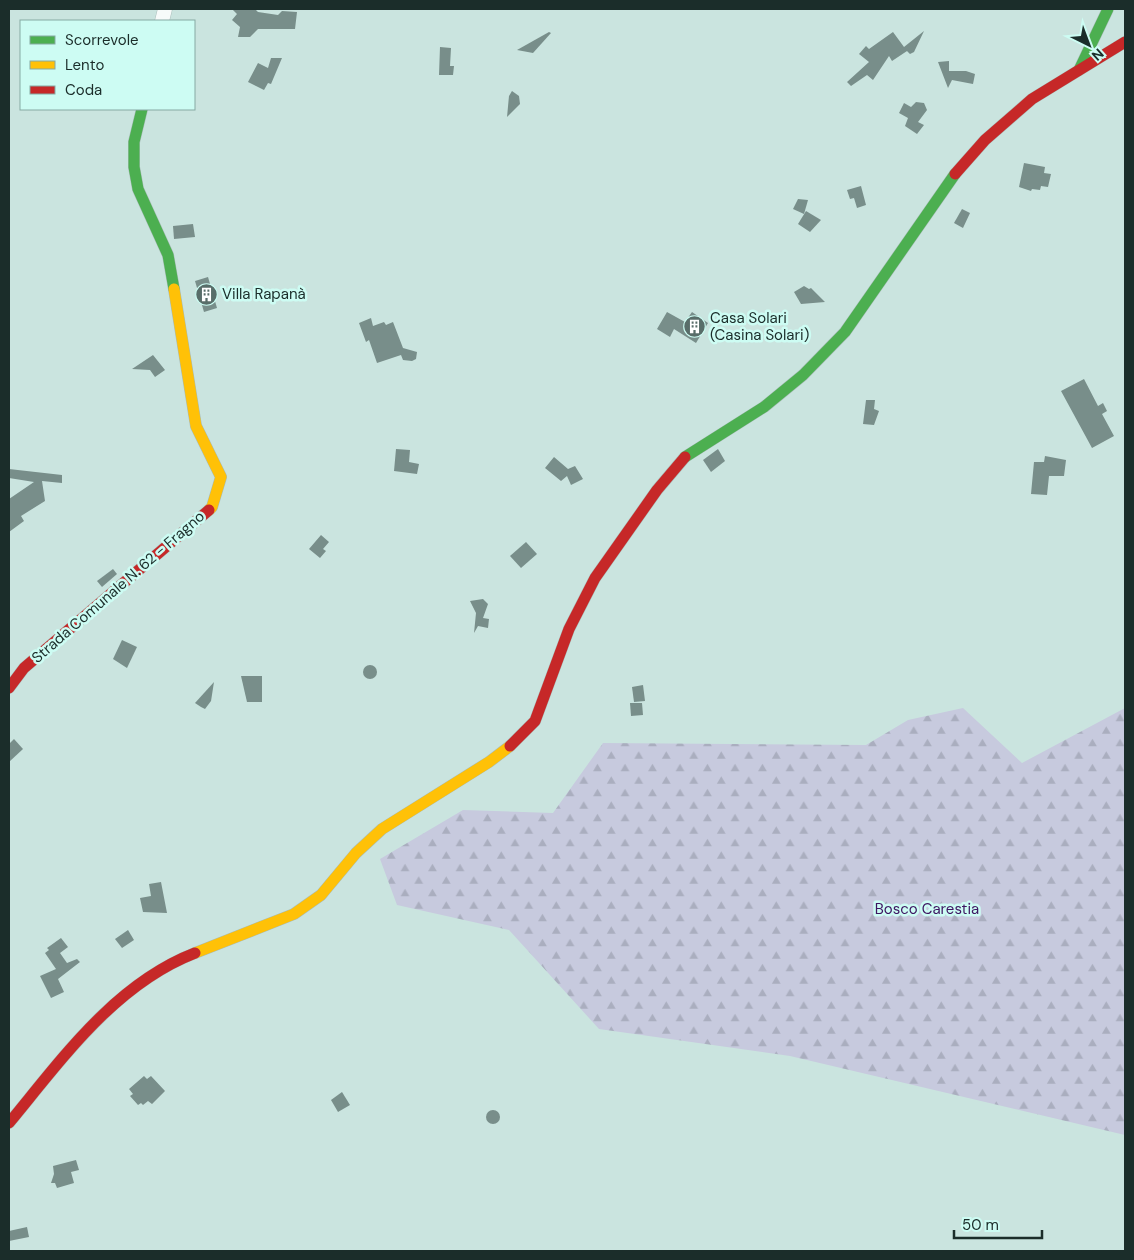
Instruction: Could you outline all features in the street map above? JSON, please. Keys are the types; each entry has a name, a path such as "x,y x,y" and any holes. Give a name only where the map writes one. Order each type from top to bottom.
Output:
{"main road":[{"path":"1079,70 1108,9"},
{"path":"9,1123 71,1050 118,1000 138,985 184,957 294,914 321,895 356,852 382,829 489,762 522,736 535,721 569,629 595,578 657,490 686,455 764,408 803,375 845,332 953,176 985,140 1032,99 1125,42"},
{"name":"Strada Comunale N. 62 - Fragno","path":"9,688 24,668 212,507 221,477 196,426 168,255 137,181 134,166 134,142 142,110"}],"green space":[{"name":"Bosco Carestia","path":"963,708 1022,763 1125,708 1125,1135 790,1056 599,1029 509,930 397,905 380,859 463,810 553,813 603,743 866,745 908,720"}],"building":[{"path":"232,9 255,9 258,12 278,15 282,11 297,12 295,29 258,29 250,37 238,37 240,27 232,20 237,14"},
{"path":"924,31 914,52 910,54 907,51 892,61 889,56 873,80 867,75 851,86 847,82 869,62 859,54 866,46 869,49 893,32 904,47"},
{"path":"549,32 551,33 533,53 517,50"},
{"path":"440,47 451,48 450,66 454,66 453,75 439,75"},
{"path":"271,58 282,58 271,84 268,83 264,90 248,82 258,63 268,68"},
{"path":"949,61 949,71 966,71 975,74 973,84 952,80 948,88 938,62"},
{"path":"512,91 519,96 520,104 507,117 509,96"},
{"path":"916,102 924,103 927,110 918,122 924,125 917,134 905,126 908,118 899,113 904,103 911,107"},
{"path":"1024,163 1045,167 1044,173 1051,174 1048,187 1041,186 1040,190 1032,189 1031,191 1019,187"},
{"path":"861,186 866,205 857,208 854,198 850,199 847,190"},
{"path":"798,199 808,200 804,214 793,209"},
{"path":"962,209 970,213 963,228 954,223"},
{"path":"806,211 821,220 810,232 798,224"},
{"path":"193,224 195,237 174,239 173,226"},
{"name":"Villa Rapanà","path":"208,277 217,308 204,312 195,281"},
{"path":"804,286 809,289 811,288 825,302 801,304 794,292"},
{"path":"667,312 685,322 692,312 708,323 696,343 674,329 670,337 657,329"},
{"path":"371,318 373,326 384,322 386,325 393,322 403,348 417,352 416,359 412,361 403,360 401,355 377,363 369,340 366,342 359,323"},
{"path":"153,355 165,370 155,377 150,370 132,369"},
{"path":"1084,379 1098,406 1103,403 1107,411 1102,414 1114,436 1092,448 1061,391"},
{"path":"866,400 875,400 874,409 879,411 874,425 863,424"},
{"path":"396,449 410,450 409,462 419,464 417,474 394,471"},
{"path":"718,449 725,461 711,472 703,460"},
{"path":"1045,456 1066,460 1064,476 1049,476 1047,495 1031,494 1034,462 1044,462"},
{"path":"554,457 568,469 575,466 583,479 571,485 567,476 561,481 545,468"},
{"path":"9,469 62,475 62,483 42,481 45,501 21,516 24,521 9,532 9,499 34,482 9,478"},
{"path":"321,535 329,542 323,549 326,551 320,558 309,549"},
{"path":"526,542 537,554 521,568 510,556"},
{"path":"113,569 117,574 102,587 97,581"},
{"path":"483,599 488,604 483,618 489,619 488,628 478,626 474,633 476,613 470,601"},
{"path":"122,640 137,647 127,668 113,659"},
{"path":"370,665 375,667 377,672 375,677 370,679 365,677 363,672 365,667"},
{"path":"241,676 262,676 262,702 247,702"},
{"path":"214,682 211,701 205,709 195,703"},
{"path":"643,685 645,701 634,702 632,687"},
{"path":"630,703 642,703 643,715 631,716"},
{"path":"14,739 23,749 9,762 9,744"},
{"path":"161,882 167,913 143,912 140,898 151,896 149,884"},
{"path":"128,930 134,940 122,948 115,939"},
{"path":"61,938 68,947 60,953 67,963 77,959 80,962 58,979 64,992 51,998 40,976 56,969 45,953 49,950 47,948"},
{"path":"144,1076 147,1079 151,1076 165,1091 152,1104 148,1101 143,1105 141,1103 138,1105 130,1096 133,1094 129,1089"},
{"path":"342,1092 350,1105 338,1112 331,1100"},
{"path":"490,1110 496,1110 500,1117 496,1124 490,1124 486,1120 486,1114"},
{"path":"76,1160 79,1170 71,1172 74,1183 57,1188 55,1183 51,1183 54,1174 53,1166"},
{"path":"27,1227 29,1237 9,1241 9,1231"}],"traffic: fast":[{"path":"1079,70 1108,9"},
{"path":"142,110 134,142 134,167 138,189 168,255 174,289"},
{"path":"685,457 764,407 803,375 845,332 955,174"}],"traffic: slow":[{"path":"174,289 196,426 221,477 212,507 209,510"},
{"path":"195,953 294,914 321,895 356,853 382,829 489,762 510,746"}],"traffic: jam":[{"path":"955,174 985,140 1032,99 1125,42"},
{"path":"510,746 535,721 569,629 595,578 657,490 685,457"},
{"path":"9,688 24,668 209,510"},
{"path":"9,1123 70,1049 115,1004 140,984 166,967 195,953"}],"place":[{"name":"Villa Rapanà","path":"206,294"},
{"name":"Casa Solari (Casina Solari)","path":"694,327"}]}
